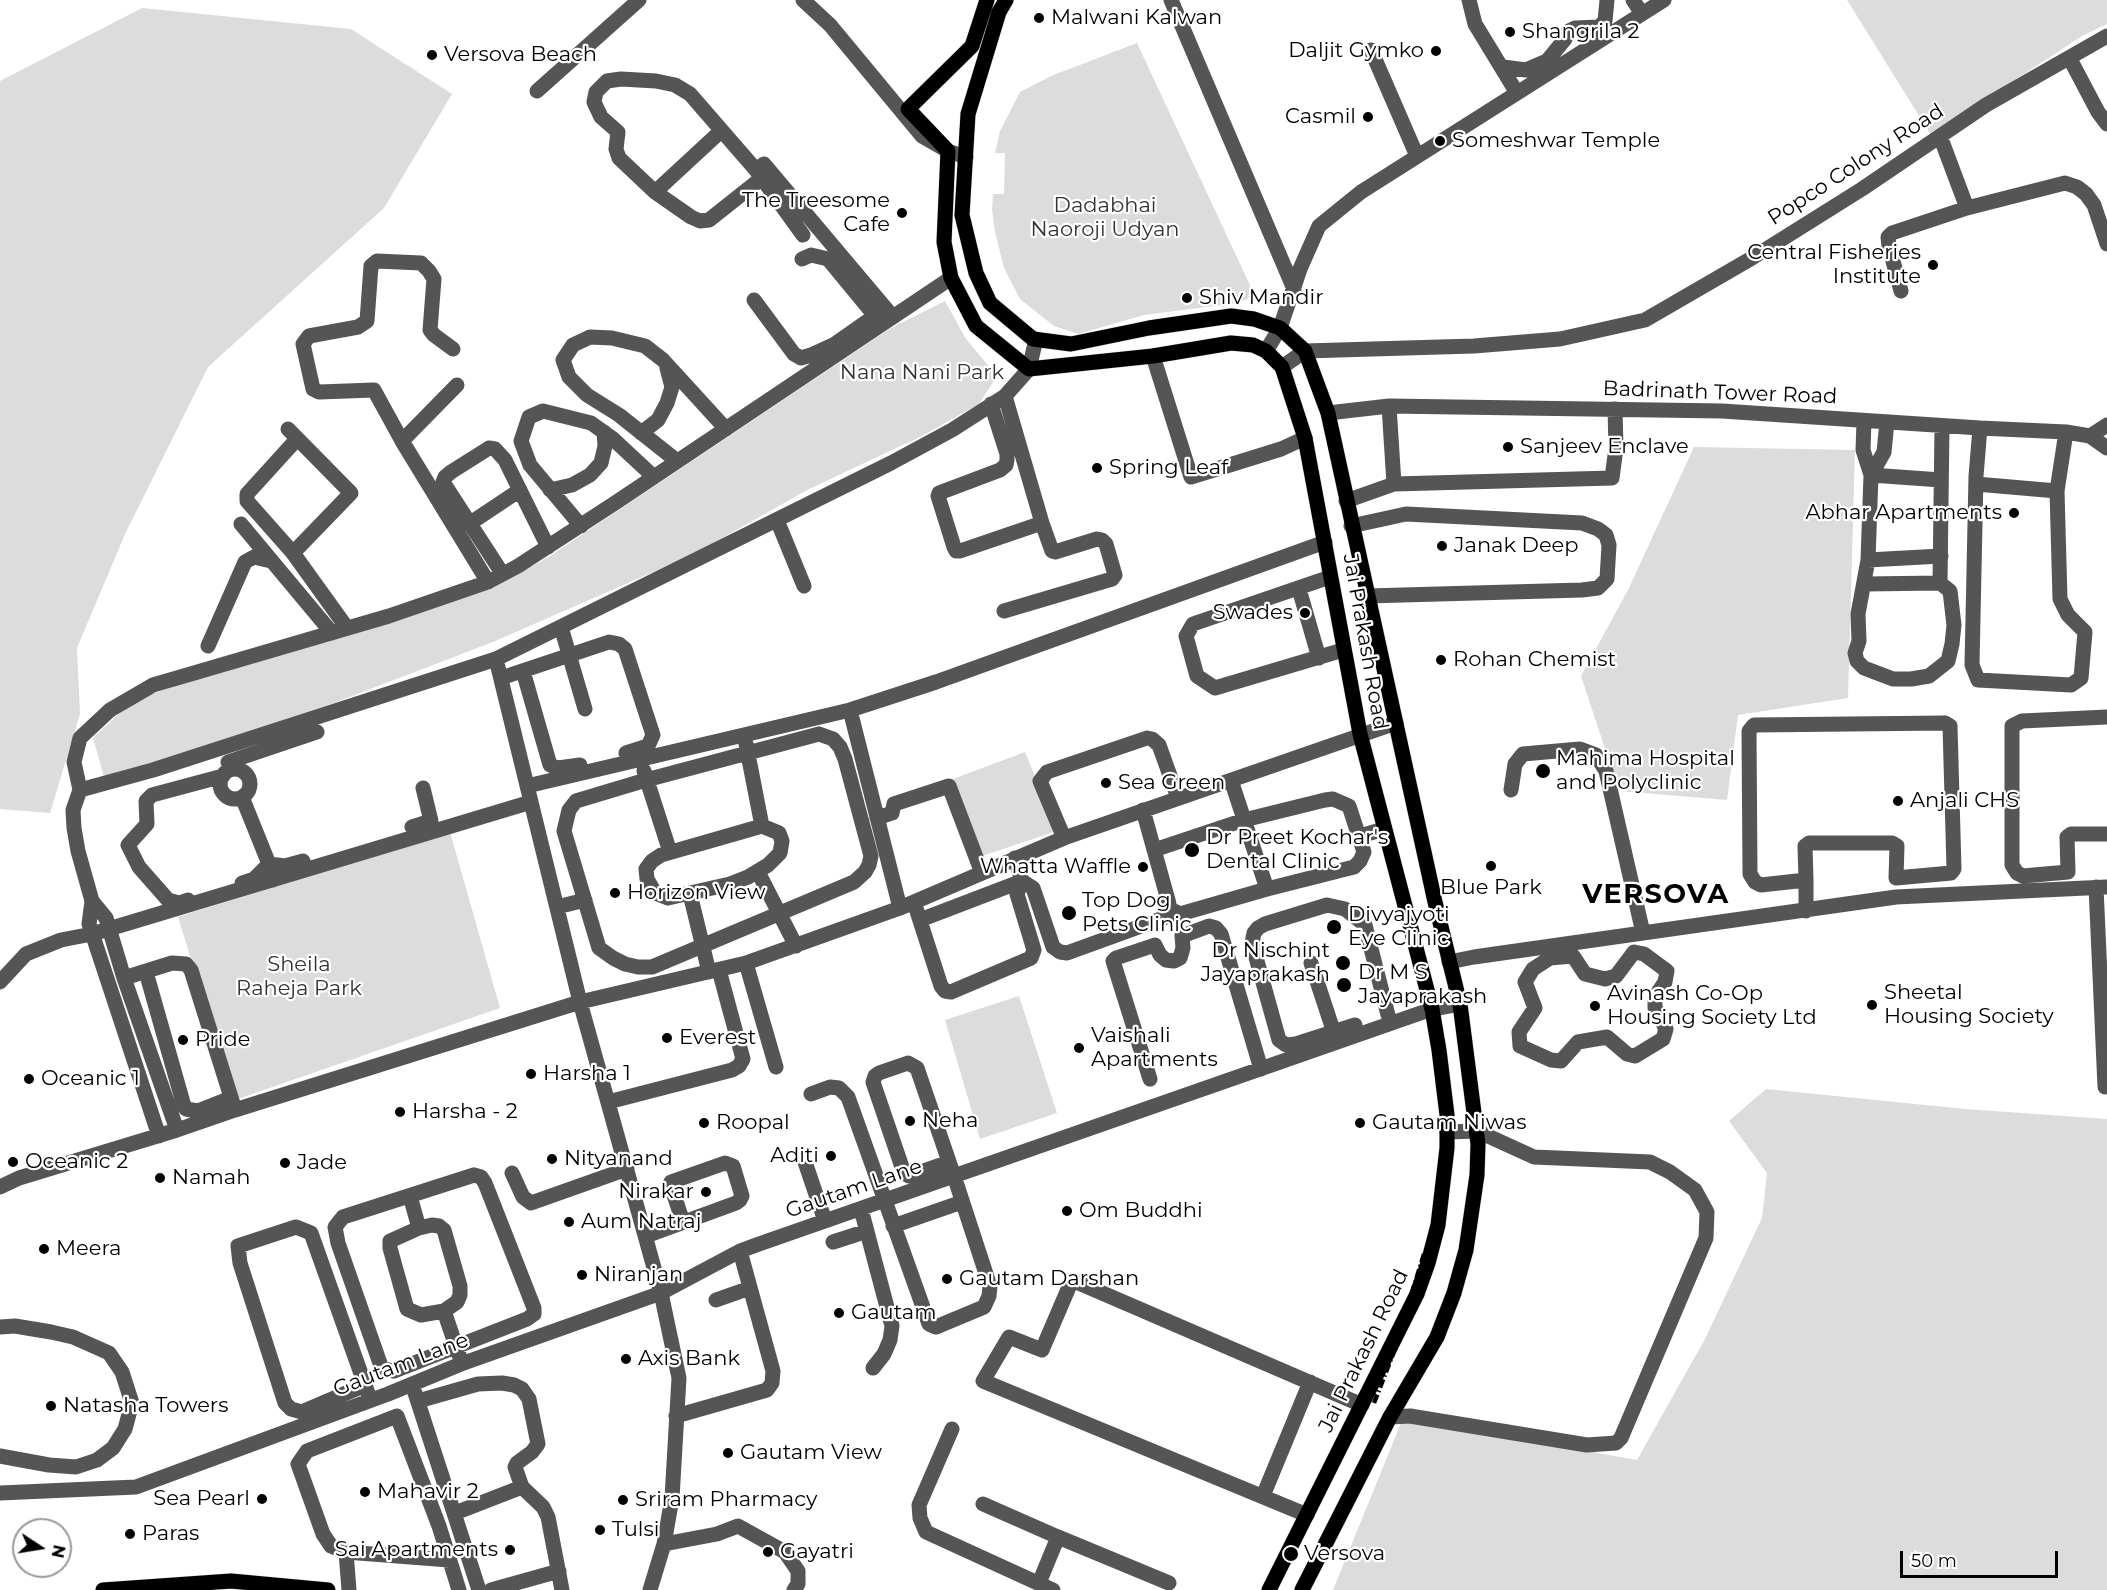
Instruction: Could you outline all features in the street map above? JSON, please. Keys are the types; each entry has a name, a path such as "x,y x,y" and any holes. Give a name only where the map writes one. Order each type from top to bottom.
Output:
{"main road":[{"path":"987,0 972,46 908,109 948,151 944,242 951,278 976,326 1029,369 1153,356 1231,343 1253,345 1266,351"},
{"name":"Jai Prakash Road","path":"1006,0 999,12 968,114 962,215 976,273 990,303 1033,339 1071,344 1160,326 1231,316 1254,319 1280,328 1305,351 1328,412 1351,526 1460,1004 1477,1131 1478,1175 1466,1250 1454,1293 1437,1337 1390,1417 1302,1590"},
{"name":"Jai Prakash Road","path":"1266,351 1282,368 1305,438 1360,734 1430,1005 1444,1082 1447,1132 1443,1187 1437,1225 1418,1294 1269,1590"},
{"path":"103,1590 231,1581 328,1590"}],"street":[{"path":"537,91 639,0"},
{"path":"803,0 830,25 922,136 948,151 966,157"},
{"path":"1171,0 1294,289"},
{"path":"1469,0 1475,24 1517,93"},
{"path":"1503,67 1526,70 1547,61 1565,39 1567,32 1575,28 1599,27 1605,21 1607,0"},
{"path":"1633,0 1642,14"},
{"path":"1266,351 1280,328 1300,269 1319,226 1361,192 1664,0"},
{"name":"Popco Colony Road","path":"1305,351 1474,346 1560,339 1645,320 1752,258 1862,189 1986,105 2107,36"},
{"path":"1371,50 1417,156"},
{"path":"2070,59 2098,112 2107,124"},
{"path":"804,236 759,174 690,94 675,85 656,81 621,79 607,81 596,92 594,102 601,117 618,132 616,149 619,158 655,192 700,221 709,220 759,174 764,165 883,319"},
{"path":"655,192 721,130"},
{"path":"1940,136 1967,208"},
{"path":"1901,291 1889,246 1888,237 1892,233 1967,208 2065,183 2077,187 2094,205 2107,244"},
{"path":"802,259 811,255 828,259 883,319"},
{"path":"453,349 430,330 434,279 429,271 421,263 377,261 371,266 367,321 358,327 309,336 303,344 313,389 319,392 375,390 402,441 488,582"},
{"path":"754,300 794,354 801,358 835,344 883,319 951,278"},
{"path":"159,1136 89,924 92,901 74,828 73,810 80,790 74,762 80,738 110,710 153,685 389,616 488,582 581,526 726,429 883,319"},
{"path":"677,461 587,395 569,377 563,360 573,345 590,337 612,338 645,346 667,365 726,429"},
{"path":"80,790 153,770 496,659 891,463 951,430 1005,396 1029,369 1036,339"},
{"path":"1282,368 1305,351"},
{"path":"1153,356 1191,477 1305,438"},
{"path":"641,433 658,420 667,404 672,387 667,365"},
{"path":"402,441 457,385"},
{"path":"1004,611 1112,579 1115,575 1106,544 1102,540 1097,539 1052,551 1005,396"},
{"path":"991,404 1004,444 1006,465 1000,470 939,493 954,548 960,551 1042,523"},
{"path":"1389,406 1394,484"},
{"name":"Badrinath Tower Road","path":"1328,412 1389,406 1722,411 2067,432 2090,436 2107,448"},
{"path":"1346,501 1394,484 1612,478 1616,448 1615,409"},
{"path":"581,526 530,465 522,441 529,417 543,411 591,423 654,477"},
{"path":"1864,421 1863,450 1871,475 1868,560 1858,614 1859,641 1855,653 1857,661 1864,668 1893,679 1929,676 1948,661 1954,625 1950,591 1940,583 1865,584"},
{"path":"1871,475 1884,452 1887,422"},
{"path":"2090,436 2107,425"},
{"path":"1940,583 1942,426"},
{"path":"1980,428 1976,484 1972,664 1977,680 2071,685 2081,678 2085,632 2068,615 2060,599 2057,491 2067,432"},
{"path":"550,490 572,485 590,475 601,462 605,446 604,432"},
{"path":"293,553 351,493 292,434 247,494 247,501 293,553 347,628"},
{"path":"502,573 443,482 451,472 489,448 495,449 505,460 548,547"},
{"path":"1871,475 1941,480"},
{"path":"1976,484 2057,491"},
{"path":"469,524 520,490"},
{"path":"1351,526 1406,514 1582,523 1606,535 1609,545 1607,579 1598,588 1367,596"},
{"path":"777,520 804,586"},
{"path":"241,524 332,633"},
{"path":"527,786 850,710 947,678 1325,542"},
{"path":"1868,560 1941,556"},
{"path":"208,646 245,562 255,557 271,561"},
{"path":"1330,577 1193,624 1186,636 1197,676 1215,688 1343,650"},
{"path":"1299,589 1319,658"},
{"path":"561,627 585,709"},
{"path":"501,678 609,642 619,644 625,649 653,735 648,746 591,763 558,768 550,765 523,671"},
{"path":"496,659 580,1002 661,1293 679,1378 672,1498 664,1544 650,1590"},
{"path":"850,710 877,817 907,905 920,920 941,986 945,991 951,992 1031,958 1034,950 1017,894 1022,881 1015,858"},
{"path":"2068,872 2023,876 2017,873 2012,865 2012,726 2022,721 2107,717"},
{"path":"146,972 184,1106 186,1109 198,1111 233,1104 580,1002 746,963 907,905 1064,837 1396,723"},
{"path":"1806,880 1761,885 1755,882 1750,874 1749,731 1754,725 1946,723 1950,726 1954,868 1951,873 1896,878"},
{"path":"269,864 254,879 179,903 168,900 139,867 128,845 147,824 146,801 152,795 228,769 317,732"},
{"path":"819,734 833,739 840,747 845,759 870,861 865,872 854,882 703,947 652,967 625,964 599,948 564,831 569,810 576,801 646,780 819,734"},
{"path":"745,735 762,826"},
{"path":"1064,837 1040,782 1047,772 1147,738 1159,745 1178,798"},
{"path":"222,747 228,769 221,785 224,794 233,799 242,797 249,790 248,776 241,770 228,769"},
{"path":"1511,790 1515,764 1523,754 1580,749 1596,755 1606,771 1643,933"},
{"path":"640,760 670,852"},
{"path":"1231,780 1267,890"},
{"path":"864,832 887,801 894,804 947,786 951,787 982,873"},
{"path":"423,788 432,827"},
{"path":"242,797 269,864 273,880"},
{"path":"1154,850 1244,820 1333,799 1349,806 1360,836 1364,852 1354,867 1180,914 1170,909"},
{"path":"0,982 26,954 61,940 92,934 273,880 325,860 432,827 531,802"},
{"path":"1022,881 1034,888 1053,948 1067,953 1169,916 1170,909 1143,810"},
{"path":"762,826 779,833 782,841 780,853 758,872 730,884 668,898 655,893 646,879 646,869 651,861 670,852 762,826"},
{"path":"1360,836 1384,829"},
{"path":"2068,888 2067,837 2071,834 2107,834"},
{"path":"1806,910 1805,846 1809,843 1892,843 1896,846 1896,897"},
{"path":"269,864 285,866 325,860"},
{"path":"758,872 796,946"},
{"path":"920,920 1022,881"},
{"path":"1449,962 1548,953 1643,933 1896,897 2102,887 2105,1087"},
{"path":"608,1102 732,1070 740,1066 743,1059 714,971 703,947 690,894"},
{"path":"557,907 585,900"},
{"path":"92,901 106,918 124,978 177,1130"},
{"path":"1388,1015 1365,925 1354,917 1336,906 1327,905 1264,924 1254,933 1252,943 1279,1040 1286,1045 1335,1037 1388,1015 1430,1005"},
{"path":"1150,1079 1113,961 1155,945 1160,955 1166,960 1174,961 1180,958 1183,948 1182,936 1209,926 1216,928 1221,934 1261,1069"},
{"path":"1034,950 1051,943"},
{"path":"1634,952 1644,954 1666,971 1665,982 1655,997 1655,1008 1666,1029 1663,1039 1635,1056 1627,1054 1607,1037 1578,1042 1561,1061 1551,1060 1520,1046 1519,1032 1535,1008 1525,982 1533,969 1548,953 1573,956 1585,974 1605,979 1616,976 1634,952"},
{"path":"124,978 172,963 186,964 191,970 233,1104"},
{"path":"746,963 776,1067"},
{"path":"1311,963 1335,1037"},
{"name":"Gautam Lane","path":"0,1493 136,1487 272,1437 368,1392 388,1394 461,1364 661,1293 740,1251 883,1201 951,1169 1261,1069 1335,1037 1430,1005 1460,1004"},
{"path":"811,1094 838,1088 848,1097 883,1201 929,1324 936,1327 984,1307 990,1286 951,1169 917,1068 908,1063 879,1072 873,1082 904,1173 909,1176 951,1169"},
{"path":"0,1187 19,1178 177,1130 233,1104"},
{"path":"1390,1417 1410,1416 1587,1445 1616,1443 1621,1438 1706,1238 1707,1212 1695,1190 1670,1172 1650,1162 1534,1157 1477,1131 1447,1132"},
{"path":"806,1162 825,1221"},
{"path":"646,1236 683,1222 740,1200 742,1196 734,1166 724,1163 671,1182 670,1186 683,1222"},
{"path":"512,1173 523,1197 531,1203 627,1169"},
{"path":"474,1175 481,1177 534,1308 534,1314 527,1319 394,1371 382,1369 338,1243 335,1227 342,1217 410,1196 454,1180 474,1175"},
{"path":"410,1196 419,1228"},
{"path":"893,1226 962,1202"},
{"path":"861,1209 892,1326 890,1340 884,1354 873,1368"},
{"path":"432,1225 444,1230 460,1286 460,1295 457,1302 444,1311 421,1315 407,1309 390,1241 419,1228 432,1225"},
{"path":"296,1227 311,1233 368,1392 302,1412 291,1409 285,1403 240,1263 238,1246 296,1227"},
{"path":"833,1242 867,1231"},
{"path":"676,1416 767,1390 772,1383 773,1371 740,1251"},
{"path":"1307,1515 983,1381 1008,1337 1042,1350 1072,1280 1362,1405"},
{"path":"716,1300 750,1288"},
{"path":"444,1311 461,1364"},
{"path":"0,1327 15,1326 73,1337 109,1353 122,1372 132,1403 125,1429 113,1448 97,1460 76,1467 48,1465 0,1455"},
{"path":"1263,1496 1310,1382"},
{"path":"417,1401 478,1384 502,1383 522,1389 528,1399 538,1444 532,1452 517,1462 515,1467 522,1487 543,1507 548,1517 562,1590"},
{"path":"412,1384 479,1590"},
{"path":"388,1394 439,1526 459,1590"},
{"path":"397,1416 307,1451 298,1464 323,1534 331,1546 346,1552 449,1560"},
{"path":"952,1429 920,1505 920,1518 926,1533 1053,1590"},
{"path":"455,1513 522,1487"},
{"path":"983,1504 1168,1583"},
{"path":"664,1544 717,1534 738,1526 785,1552 798,1571 798,1584 794,1590"},
{"path":"1038,1583 1058,1537"},
{"path":"346,1552 349,1590"},
{"path":"491,1590 559,1571"}],"green space":[{"path":"1847,0 2107,0 2107,24 2082,36 1931,135"},
{"path":"142,8 351,29 452,94 384,208 208,367 125,534 77,648 80,714 50,813 0,809 0,81"},
{"name":"Dadabhai Naoroji Udyan","path":"1137,43 1255,296 1238,303 1144,315 1078,334 1054,326 1020,299 1004,268 992,210 993,194 1004,194 1005,153 995,153 1000,131 1020,92 1051,76"},
{"name":"Nana Nani Park","path":"945,301 966,339 997,376 979,404 922,436 809,489 692,555 493,642 334,703 104,777 93,738 120,713 149,695 287,650 491,589 547,558 891,328"},
{"path":"1694,447 1855,450 1848,698 1738,715 1727,800 1619,791 1581,676 1628,590"},
{"path":"1025,752 1057,831 976,858 950,780"},
{"name":"Sheila Raheja Park","path":"450,832 500,1008 235,1100 178,917"},
{"path":"1019,996 1057,1113 980,1139 945,1020"},
{"path":"1766,1089 1965,1109 2107,1119 2107,1590 1333,1590 1403,1418 1637,1460 1705,1339 1762,1218 1767,1173 1729,1121"}],"railway":[{"path":"1374,1403 1393,1354 1424,1254"}],"place":[{"name":"Malwani Kalwan","path":"1039,18"},
{"name":"Shangrila 2","path":"1510,32"},
{"name":"Daljit Gymko","path":"1436,51"},
{"name":"Versova Beach","path":"432,55"},
{"name":"Casmil","path":"1368,117"},
{"name":"Someshwar Temple","path":"1440,141"},
{"name":"The Treesome Cafe","path":"902,213"},
{"name":"Central Fisheries Institute","path":"1933,265"},
{"name":"Shiv Mandir","path":"1187,298"},
{"name":"Sanjeev Enclave","path":"1508,447"},
{"name":"Spring Leaf","path":"1097,468"},
{"name":"Abhar Apartments","path":"2014,513"},
{"name":"Janak Deep","path":"1442,546"},
{"name":"Swades","path":"1305,613"},
{"name":"Rohan Chemist","path":"1441,660"},
{"name":"Mahima Hospital and Polyclinic","path":"1543,771"},
{"name":"Sea Green","path":"1106,783"},
{"name":"Anjali CHS","path":"1898,801"},
{"name":"Dr Preet Kochar's Dental Clinic","path":"1192,850"},
{"name":"Blue Park","path":"1491,866"},
{"name":"Whatta Waffle","path":"1143,867"},
{"name":"Horizon View","path":"615,893"},
{"name":"Top Dog Pets Clinic","path":"1069,913"},
{"name":"Divyajyoti Eye Clinic","path":"1334,927"},
{"name":"Dr Nischint Jayaprakash","path":"1343,963"},
{"name":"Dr M S Jayaprakash","path":"1344,985"},
{"name":"Sheetal Housing Society","path":"1872,1005"},
{"name":"Avinash Co-Op Housing Society Ltd","path":"1595,1006"},
{"name":"Everest","path":"667,1038"},
{"name":"Pride","path":"183,1040"},
{"name":"Vaishali Apartments","path":"1079,1048"},
{"name":"Harsha 1","path":"531,1074"},
{"name":"Oceanic 1","path":"29,1079"},
{"name":"Harsha - 2","path":"400,1112"},
{"name":"Neha","path":"910,1121"},
{"name":"Roopal","path":"704,1123"},
{"name":"Gautam Niwas","path":"1360,1123"},
{"name":"Aditi","path":"831,1156"},
{"name":"Nityanand","path":"552,1159"},
{"name":"Oceanic 2","path":"13,1162"},
{"name":"Jade","path":"285,1163"},
{"name":"Namah","path":"160,1178"},
{"name":"Nirakar","path":"706,1192"},
{"name":"Om Buddhi","path":"1067,1211"},
{"name":"Aum Natraj","path":"569,1222"},
{"name":"Meera","path":"44,1249"},
{"name":"Niranjan","path":"582,1275"},
{"name":"Gautam Darshan","path":"947,1279"},
{"name":"Gautam","path":"839,1313"},
{"name":"Axis Bank","path":"626,1359"},
{"name":"Natasha Towers","path":"51,1406"},
{"name":"Gautam View","path":"728,1453"},
{"name":"Mahavir 2","path":"365,1492"},
{"name":"Sea Pearl","path":"262,1499"},
{"name":"Sriram Pharmacy","path":"623,1500"},
{"name":"Tulsi","path":"600,1530"},
{"name":"Paras","path":"130,1534"},
{"name":"Sai Apartments","path":"510,1550"},
{"name":"Gayatri","path":"768,1552"},
{"name":"Versova","path":"1291,1554"}],"district":[{"name":"VERSOVA","path":"1656,895"}]}
